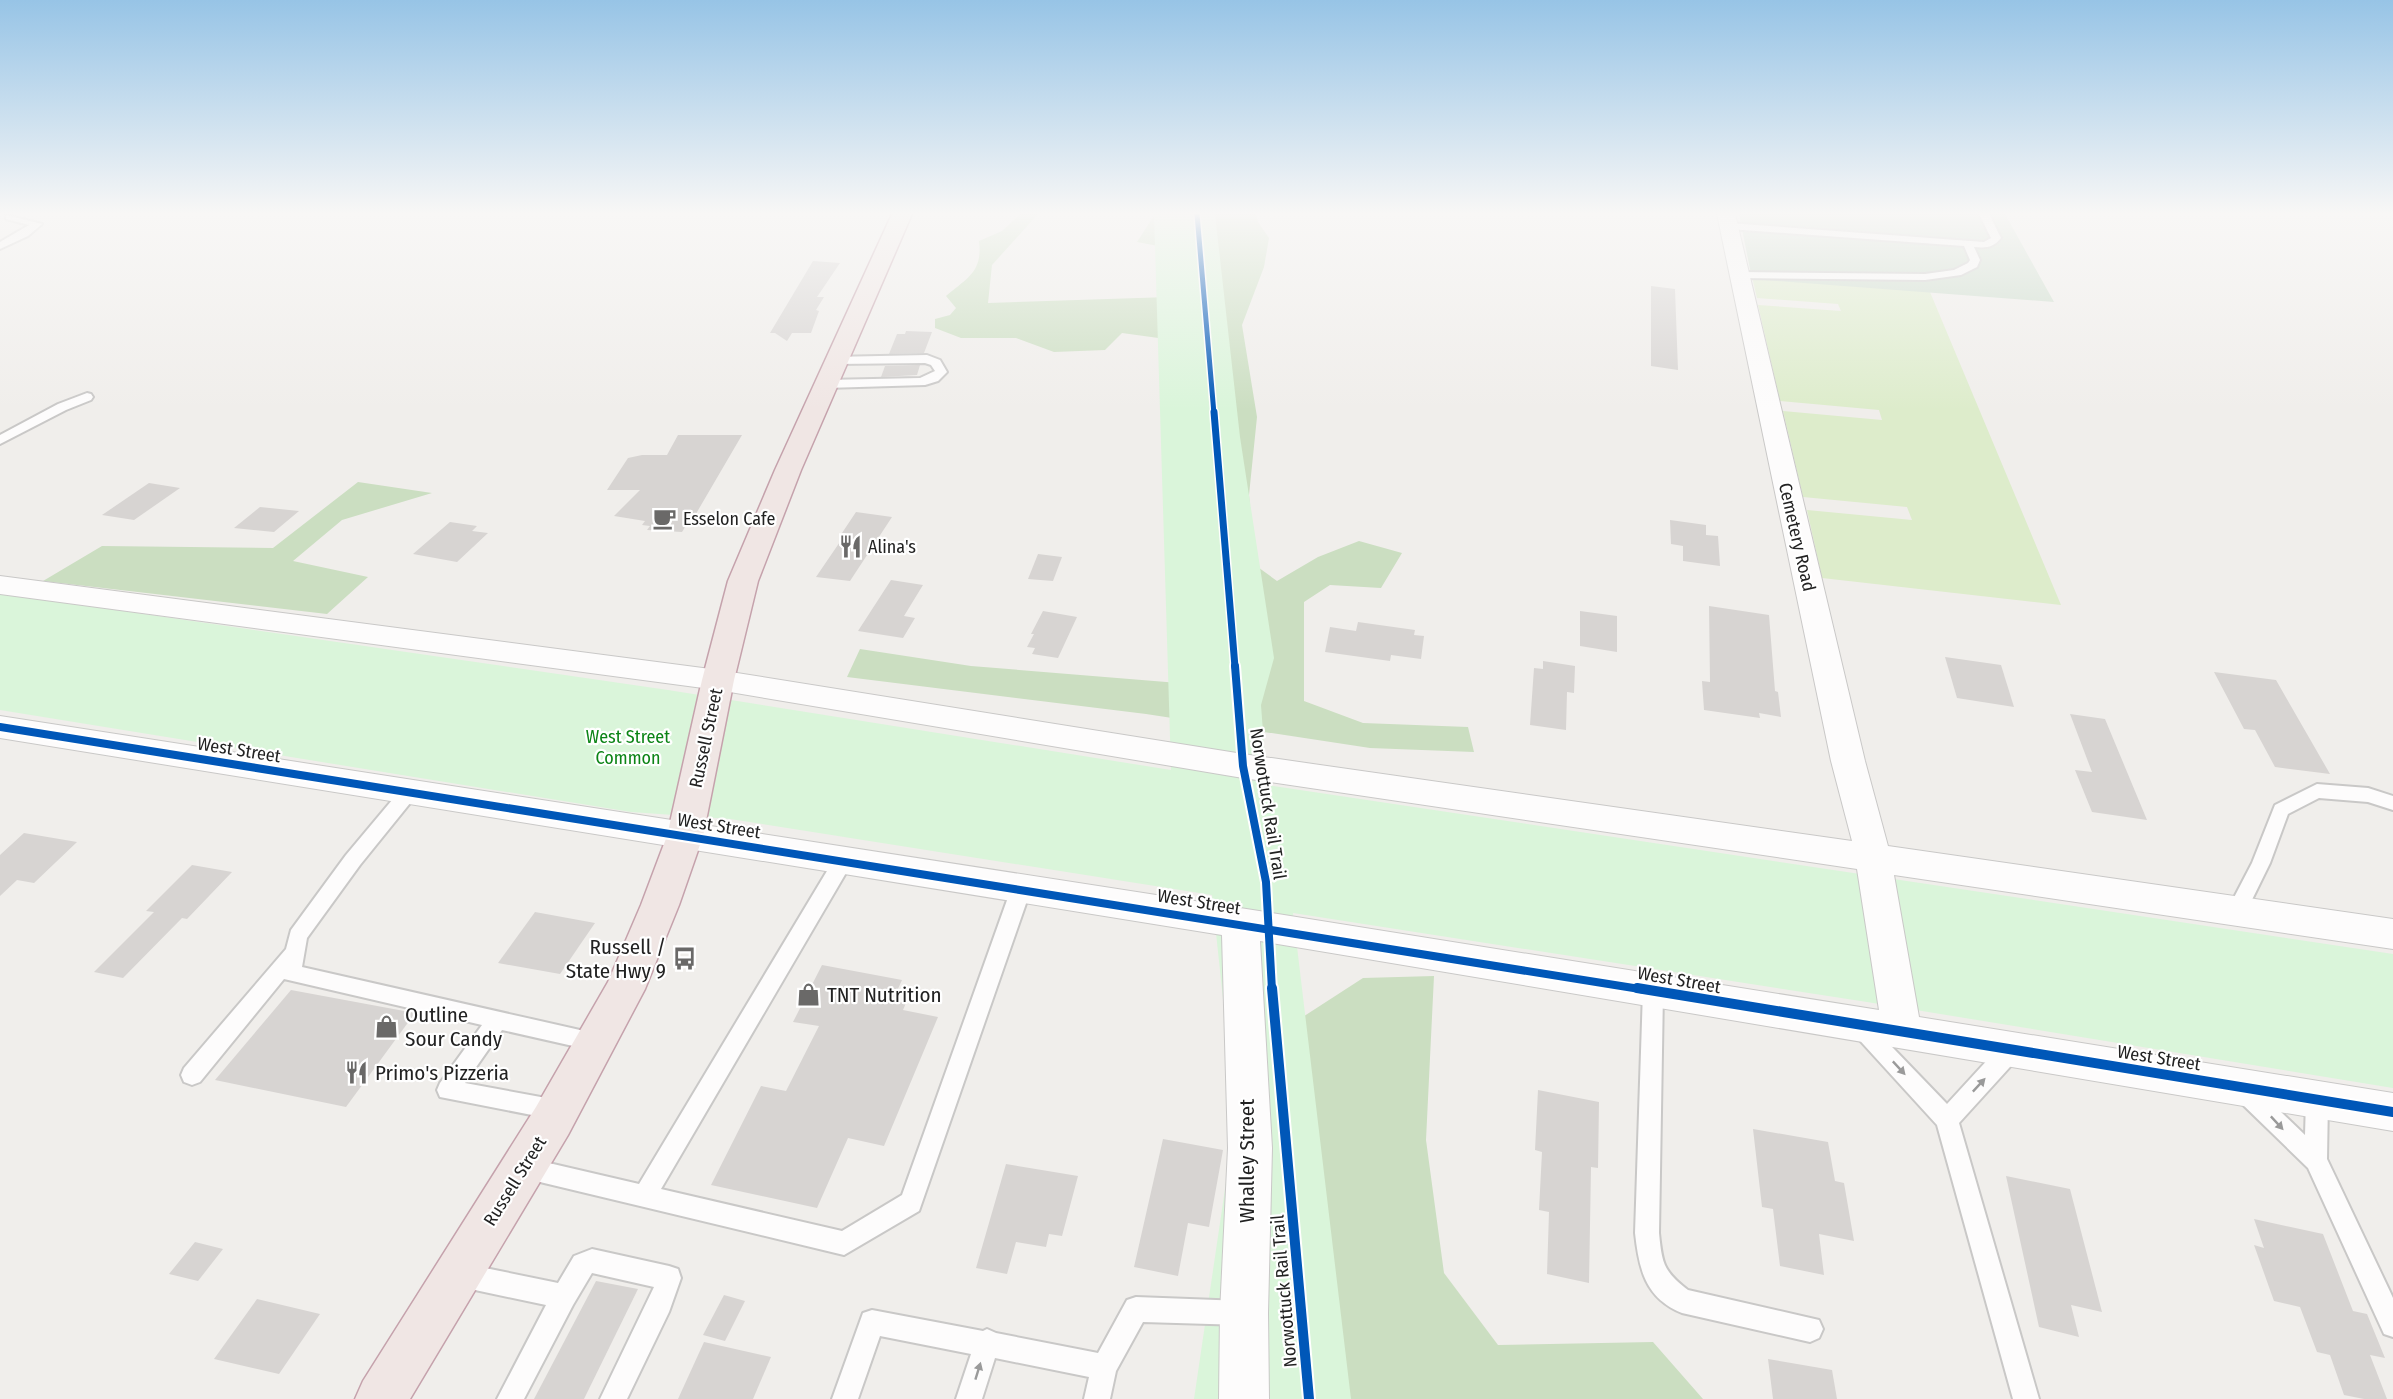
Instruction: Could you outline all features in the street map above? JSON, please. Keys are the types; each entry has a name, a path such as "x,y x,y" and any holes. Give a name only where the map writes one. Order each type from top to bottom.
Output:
{"highway":[{"name":"Russell Street","path":"381,1399 523,1168 625,989 685,836 742,580 872,279"}],"street":[{"name":"Cemetery Road","path":"1742,279 1780,463 1845,750 1865,812 1875,858 1902,1033"},
{"path":"0,585 718,680 1243,766 2393,934"},
{"name":"West Street","path":"0,727 1240,923 2393,1112"},
{"name":"Whalley Street","path":"1240,923 1250,1148 1244,1313 1244,1399"}],"lane":[{"path":"826,384 921,382 934,378 940,372 936,363 927,359 836,360"},
{"path":"0,440 62,407 87,397"},
{"path":"2237,911 2261,863 2281,810 2317,791 2368,795 2393,803"},
{"path":"409,792 353,860 298,936 291,973 595,1042"},
{"path":"644,1196 843,861"},
{"path":"523,1168 844,1243 911,1203 1021,889"},
{"path":"192,1075 295,952"},
{"path":"1653,991 1647,1233 1650,1262 1661,1285 1682,1301 1810,1329"},
{"path":"498,1019 448,1090 557,1110"},
{"path":"1859,1025 1947,1120 2026,1399"},
{"path":"1947,1120 2011,1050"},
{"path":"2239,1086 2316,1160 2393,1325"},
{"path":"2316,1160 2317,1100"},
{"path":"510,1399 564,1296 583,1265 592,1261 669,1278 660,1303 613,1399"},
{"path":"457,1274 564,1296"},
{"path":"1097,1399 1104,1367 1136,1309 1244,1313"},
{"path":"844,1399 872,1322 987,1342 1104,1367"},
{"path":"969,1399 987,1342"}],"green space":[{"path":"967,279 990,279 988,303 1169,297 1169,279 1259,279 1242,325 1257,417 1249,495 1255,565 1277,581 1318,557 1359,541 1402,553 1381,588 1330,585 1304,602 1304,701 1363,723 1468,727 1474,752 1370,748 1146,714 847,677 860,649 971,666 1203,685 1173,340 1122,333 1105,350 1054,352 1016,338 961,338 935,328 935,319 950,315 956,308 946,296"},
{"name":"West Street Common","path":"1156,279 1222,279 1240,437 1274,658 1261,705 1267,785 2393,954 2393,1088 1867,1002 1293,913 1351,1399 1194,1399 1230,1155 1225,1018 1212,895 730,819 631,812 0,710 0,593 668,690 1171,770"},
{"path":"1753,279 1779,279 1930,292 2061,605 1822,578 1807,510 1912,520 1907,507 1803,497 1783,411 1882,420 1879,410 1780,401 1758,305 1841,311 1838,304 1757,298"},
{"path":"1756,279 2041,279 2054,302"},
{"path":"358,482 432,493 342,520 293,561 368,577 327,614 43,581 102,546 273,548"},
{"path":"1434,976 1426,1140 1444,1273 1498,1345 1653,1342 1703,1399 1330,1399 1295,1022 1363,978"}],"building":[{"path":"802,279 829,279 817,297 824,297 816,310 819,311 811,333 792,333 787,341 775,333 770,333"},
{"path":"1651,286 1675,289 1678,370 1651,366"},
{"path":"906,331 932,332 924,353 889,354 897,334 905,334"},
{"path":"920,365 917,375 881,377 885,366"},
{"path":"678,435 742,435 690,524 687,524 682,532 647,530 650,526 642,525 645,521 614,516 640,490 607,490 628,458 642,455 667,455"},
{"path":"149,483 180,488 134,520 102,515"},
{"path":"260,507 299,511 274,532 234,528"},
{"path":"856,512 892,517 850,581 816,577 846,533 842,533"},
{"path":"1670,520 1706,525 1706,535 1718,536 1720,566 1683,561 1683,546 1671,544"},
{"path":"450,522 477,526 472,531 488,533 457,562 413,554"},
{"path":"1038,554 1062,557 1053,581 1028,579"},
{"path":"891,580 923,585 904,616 915,618 903,638 858,631"},
{"path":"1709,606 1769,615 1775,691 1778,692 1781,717 1759,713 1760,718 1704,710 1702,681 1710,682"},
{"path":"1043,611 1077,617 1058,658 1032,654 1035,648 1027,647"},
{"path":"1580,611 1617,616 1617,652 1580,646"},
{"path":"1358,622 1415,630 1414,635 1424,636 1421,659 1391,655 1390,661 1325,652 1330,627 1356,631"},
{"path":"1945,657 2001,665 2014,707 1957,698"},
{"path":"1543,661 1575,666 1574,693 1567,692 1566,730 1530,725 1534,668 1543,669"},
{"path":"2214,672 2276,680 2330,774 2275,767 2255,730 2244,729"},
{"path":"2070,714 2105,719 2147,820 2092,812 2075,770 2092,772"},
{"path":"24,833 77,842 34,883 17,880 0,896 0,855"},
{"path":"192,865 232,872 187,919 182,918 123,978 94,972 154,912 146,911"},
{"path":"535,912 595,923 560,974 498,963"},
{"path":"822,965 902,980 893,1000 906,1003 903,1010 938,1017 884,1146 848,1138 817,1208 711,1185 761,1086 786,1091 819,1026 793,1022"},
{"path":"291,990 415,1013 346,1107 215,1080"},
{"path":"1538,1090 1599,1102 1598,1168 1591,1167 1589,1283 1547,1274 1549,1212 1539,1210 1542,1152 1535,1150"},
{"path":"1753,1129 1828,1142 1835,1181 1844,1183 1854,1241 1819,1234 1824,1275 1780,1266 1773,1209 1762,1207"},
{"path":"1163,1139 1223,1150 1209,1227 1188,1223 1178,1276 1134,1267"},
{"path":"1006,1164 1078,1176 1062,1236 1049,1234 1046,1247 1016,1242 1007,1274 976,1268"},
{"path":"2006,1176 2070,1189 2102,1312 2071,1305 2079,1337 2039,1327"},
{"path":"2254,1219 2323,1234 2353,1311 2367,1314 2385,1358 2370,1355 2387,1399 2364,1399 2344,1395 2330,1355 2317,1352 2300,1307 2274,1301 2254,1245 2264,1248"},
{"path":"195,1242 223,1249 198,1281 169,1274"},
{"path":"596,1281 638,1289 584,1399 534,1399"},
{"path":"724,1295 745,1301 725,1341 703,1335"},
{"path":"257,1299 320,1314 279,1374 214,1359"},
{"path":"704,1342 771,1357 753,1399 678,1399"},
{"path":"1768,1359 1832,1370 1837,1399 1773,1399"}],"cycle path":[{"name":"Norwottuck Rail Trail","path":"1202,279 1243,766 1266,882 1274,1022 1309,1399"},
{"path":"0,727 1240,923 2393,1112"}],"place":[{"name":"Esselon Cafe","path":"665,519"},
{"name":"Alina's","path":"850,547"},
{"name":"Russell / State Hwy 9","path":"684,959"},
{"name":"TNT Nutrition","path":"809,995"},
{"name":"Outline Sour Candy","path":"387,1027"},
{"name":"Primo's Pizzeria","path":"357,1073"}]}
